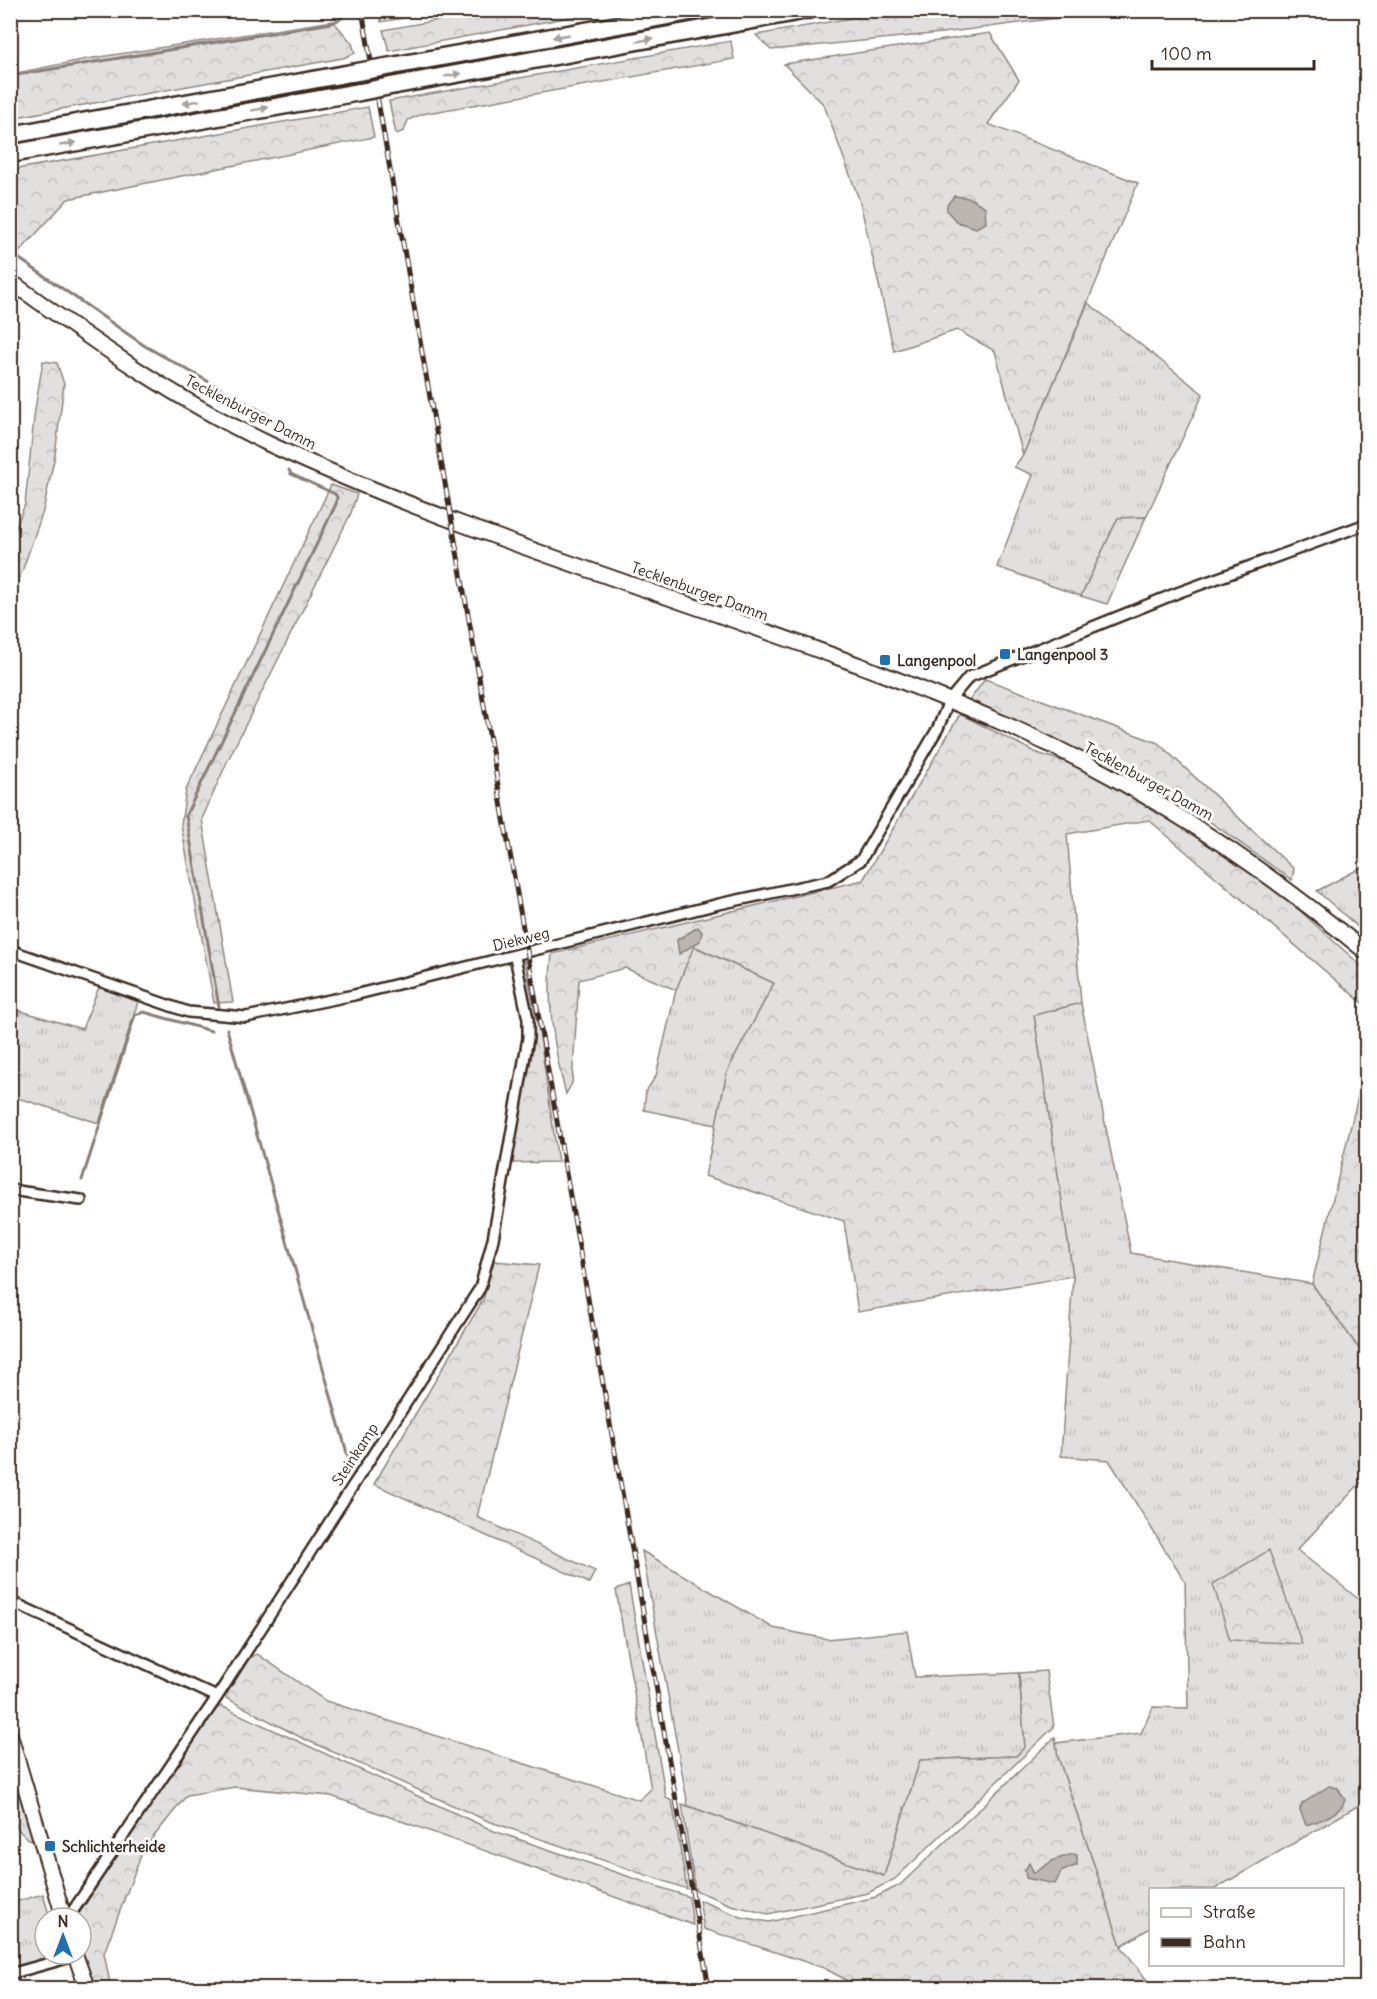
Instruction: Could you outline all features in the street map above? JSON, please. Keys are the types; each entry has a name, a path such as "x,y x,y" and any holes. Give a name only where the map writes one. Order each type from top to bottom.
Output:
{"highway":[{"path":"10,135 701,10"},
{"path":"10,154 808,10"}],"main road":[{"name":"Tecklenburger Damm","path":"10,281 141,373 268,443 389,494 949,701 1040,741 1161,804 1227,845 1318,912 1366,952"},
{"path":"10,1735 62,1906"},
{"path":"79,1966 87,1989"}],"street":[{"path":"949,701 961,683 979,670 1366,524"},
{"name":"Diekweg","path":"10,950 188,1012 246,1017 354,995 515,957 719,904 828,881 861,860 938,728 949,701"},
{"name":"Steinkamp","path":"74,1906 217,1697 480,1288 493,1239 528,1038 528,1019 515,957"},
{"path":"10,1190 81,1200"},
{"path":"10,1601 217,1697"},
{"path":"10,1974 37,1966"}],"green space":[{"path":"379,10 444,10 444,11 381,22"},
{"path":"896,10 1112,11 942,33 771,50 756,35"},
{"path":"488,11 603,11 389,51 383,30"},
{"path":"333,21 352,43 355,53 343,58 11,118 11,74 87,59"},
{"path":"990,33 1019,80 988,124 1138,183 1023,455 995,351 957,330 894,351 860,202 824,105 784,64"},
{"path":"731,41 734,59 422,114 408,120 404,131 396,134 389,101"},
{"path":"368,107 374,137 68,199 11,261 11,170"},
{"path":"1088,303 1203,394 1146,517 1118,518 1081,596 997,567 1033,475 1014,467 1023,455"},
{"path":"43,361 57,363 64,384 55,455 43,511 18,583 11,584 11,540 25,504 35,409"},
{"path":"331,485 357,494 351,513 227,762 202,819 233,1002 214,1003 181,825 186,790"},
{"path":"1146,517 1107,604 1081,596 1118,518"},
{"path":"985,679 1158,743 1294,869 1292,880 1206,819 1155,790 1094,757 969,701"},
{"path":"960,714 1037,753 1075,765 1202,838 1288,900 1366,970 1366,1006 1149,820 1067,834 1081,1003 1034,1015 1073,1276 858,1312 844,1221 705,1176 727,1072 774,983 694,946 676,990 625,968 579,980 572,1083 566,1094 552,1024 550,971 552,954 863,880"},
{"path":"1366,865 1366,934 1317,891"},
{"path":"693,946 774,983 727,1072 716,1125 644,1110 646,1091 656,1076 676,990"},
{"path":"525,961 540,1036 558,1162 511,1163 534,1042 534,1019 521,962"},
{"path":"99,987 138,1002 99,1123 11,1096 11,1008 82,1029"},
{"path":"1081,1003 1131,1253 1312,1284 1366,1358 1366,1477 1297,1550 1366,1605 1366,1801 1217,1888 1149,1888 1149,1929 1121,1946 1058,1757 1056,1743 1141,1733 1153,1707 1188,1708 1185,1582 1109,1460 1061,1456 1073,1276 1034,1015"},
{"path":"1366,1064 1366,1358 1312,1284"},
{"path":"494,1261 539,1265 477,1517 595,1571 589,1583 374,1484 483,1300"},
{"path":"1269,1550 1302,1644 1230,1640 1213,1584"},
{"path":"642,1551 773,1628 827,1639 907,1631 915,1677 1019,1673 1025,1747 1016,1756 920,1760 884,1876 688,1806"},
{"path":"629,1585 666,1798 672,1801 687,1889 488,1821 302,1738 226,1698 224,1692 244,1661 257,1654 326,1701 639,1800 651,1789 616,1590"},
{"path":"1046,1671 1054,1727 895,1879 868,1893 768,1914 731,1905 695,1890 682,1804 884,1876 920,1760 1016,1756 1025,1747 1019,1673"},
{"path":"221,1706 494,1831 689,1897 693,1925 331,1796 235,1787 187,1795 143,1850 104,1953 111,1988 94,1988 86,1966 93,1966 93,1906 84,1906 210,1714"},
{"path":"1055,1737 1058,1757 1121,1946 1153,1988 861,1988 824,1968 704,1929 699,1900 741,1917 769,1922 876,1897 900,1885"},
{"path":"10,1754 35,1837 31,1840 22,1834 12,1814 9,1789"},
{"path":"43,1894 46,1906 33,1906 33,1962 11,1968 11,1903"}],"shaded area":[{"path":"954,196 970,198 985,207 986,223 976,228 957,222 947,211 947,205"},
{"path":"698,927 702,932 700,941 679,954 677,940"},
{"path":"1329,1786 1338,1788 1345,1800 1343,1805 1329,1816 1306,1825 1300,1810 1302,1804"},
{"path":"1073,1854 1077,1855 1077,1865 1061,1872 1055,1884 1026,1878 1025,1870 1029,1863 1034,1873 1054,1860"}],"waterway":[{"path":"10,76 332,23 342,18 342,10"},
{"path":"502,12 509,10"},
{"path":"14,255 145,346 293,429 300,441"},
{"path":"219,1007 186,815 336,504 335,494 291,474 289,470"},
{"path":"82,1180 135,1015 144,1012 211,1031"},
{"path":"227,1029 351,1467"}],"railway":[{"path":"362,10 709,1988"}],"place":[{"name":"Langenpool 3","path":"1005,654"},
{"name":"Langenpool","path":"885,660"},
{"name":"Schlichterheide","path":"50,1846"}]}
